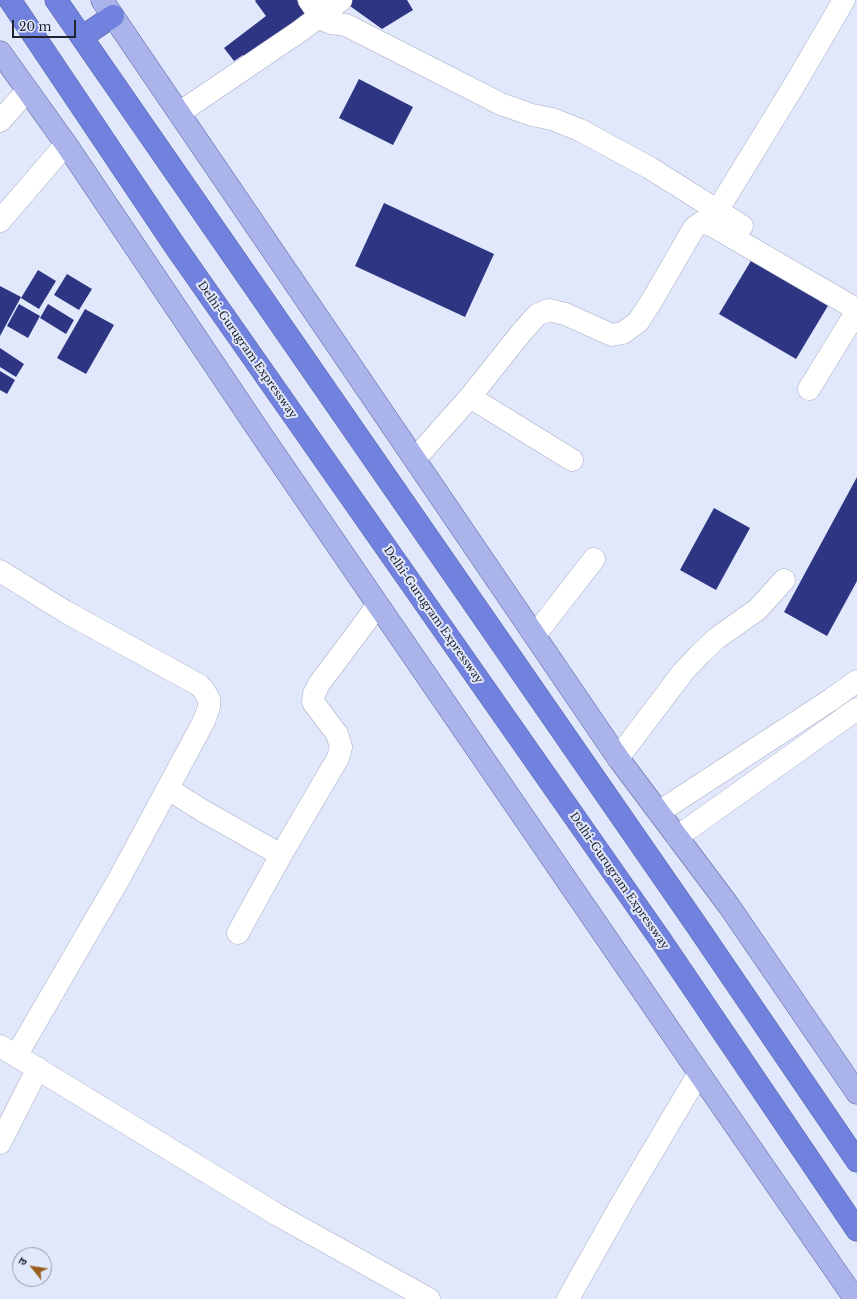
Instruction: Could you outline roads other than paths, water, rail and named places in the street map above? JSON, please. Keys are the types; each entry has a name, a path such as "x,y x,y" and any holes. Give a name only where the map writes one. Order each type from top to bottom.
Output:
{"highway":[{"name":"Delhi-Gurugram Expressway","path":"10,0 175,246 655,932 857,1230"},
{"path":"56,0 857,1161"},
{"path":"82,37 108,8"}],"main road":[{"path":"108,8 618,758 729,906 857,1093"},
{"path":"0,52 66,144 378,605 855,1299"}],"street":[{"path":"179,113 314,8 341,0"},
{"path":"717,211 795,84 844,0"},
{"path":"314,8 331,23 346,25 501,104 532,115 564,123 598,138 650,168 717,211 857,296"},
{"path":"0,121 27,91"},
{"path":"0,221 66,144"},
{"path":"415,459 470,397 537,315 549,310 566,314 612,335 623,333 638,322 694,228 702,222 713,226 851,306 854,310 855,314 809,389"},
{"path":"470,397 572,460"},
{"path":"535,635 594,559"},
{"path":"0,571 66,612 199,685 209,699 209,707 204,721 119,879 8,1051 276,1214 428,1299"},
{"path":"618,758 683,672 717,638 758,609 784,580"},
{"path":"238,933 281,855 338,758 341,747 337,734 313,702 314,694 319,684 378,605"},
{"path":"659,812 832,699 857,681"},
{"path":"677,837 857,709"},
{"path":"168,789 281,855"},
{"path":"0,1144 38,1068"},
{"path":"568,1299 622,1203 699,1073"}]}
